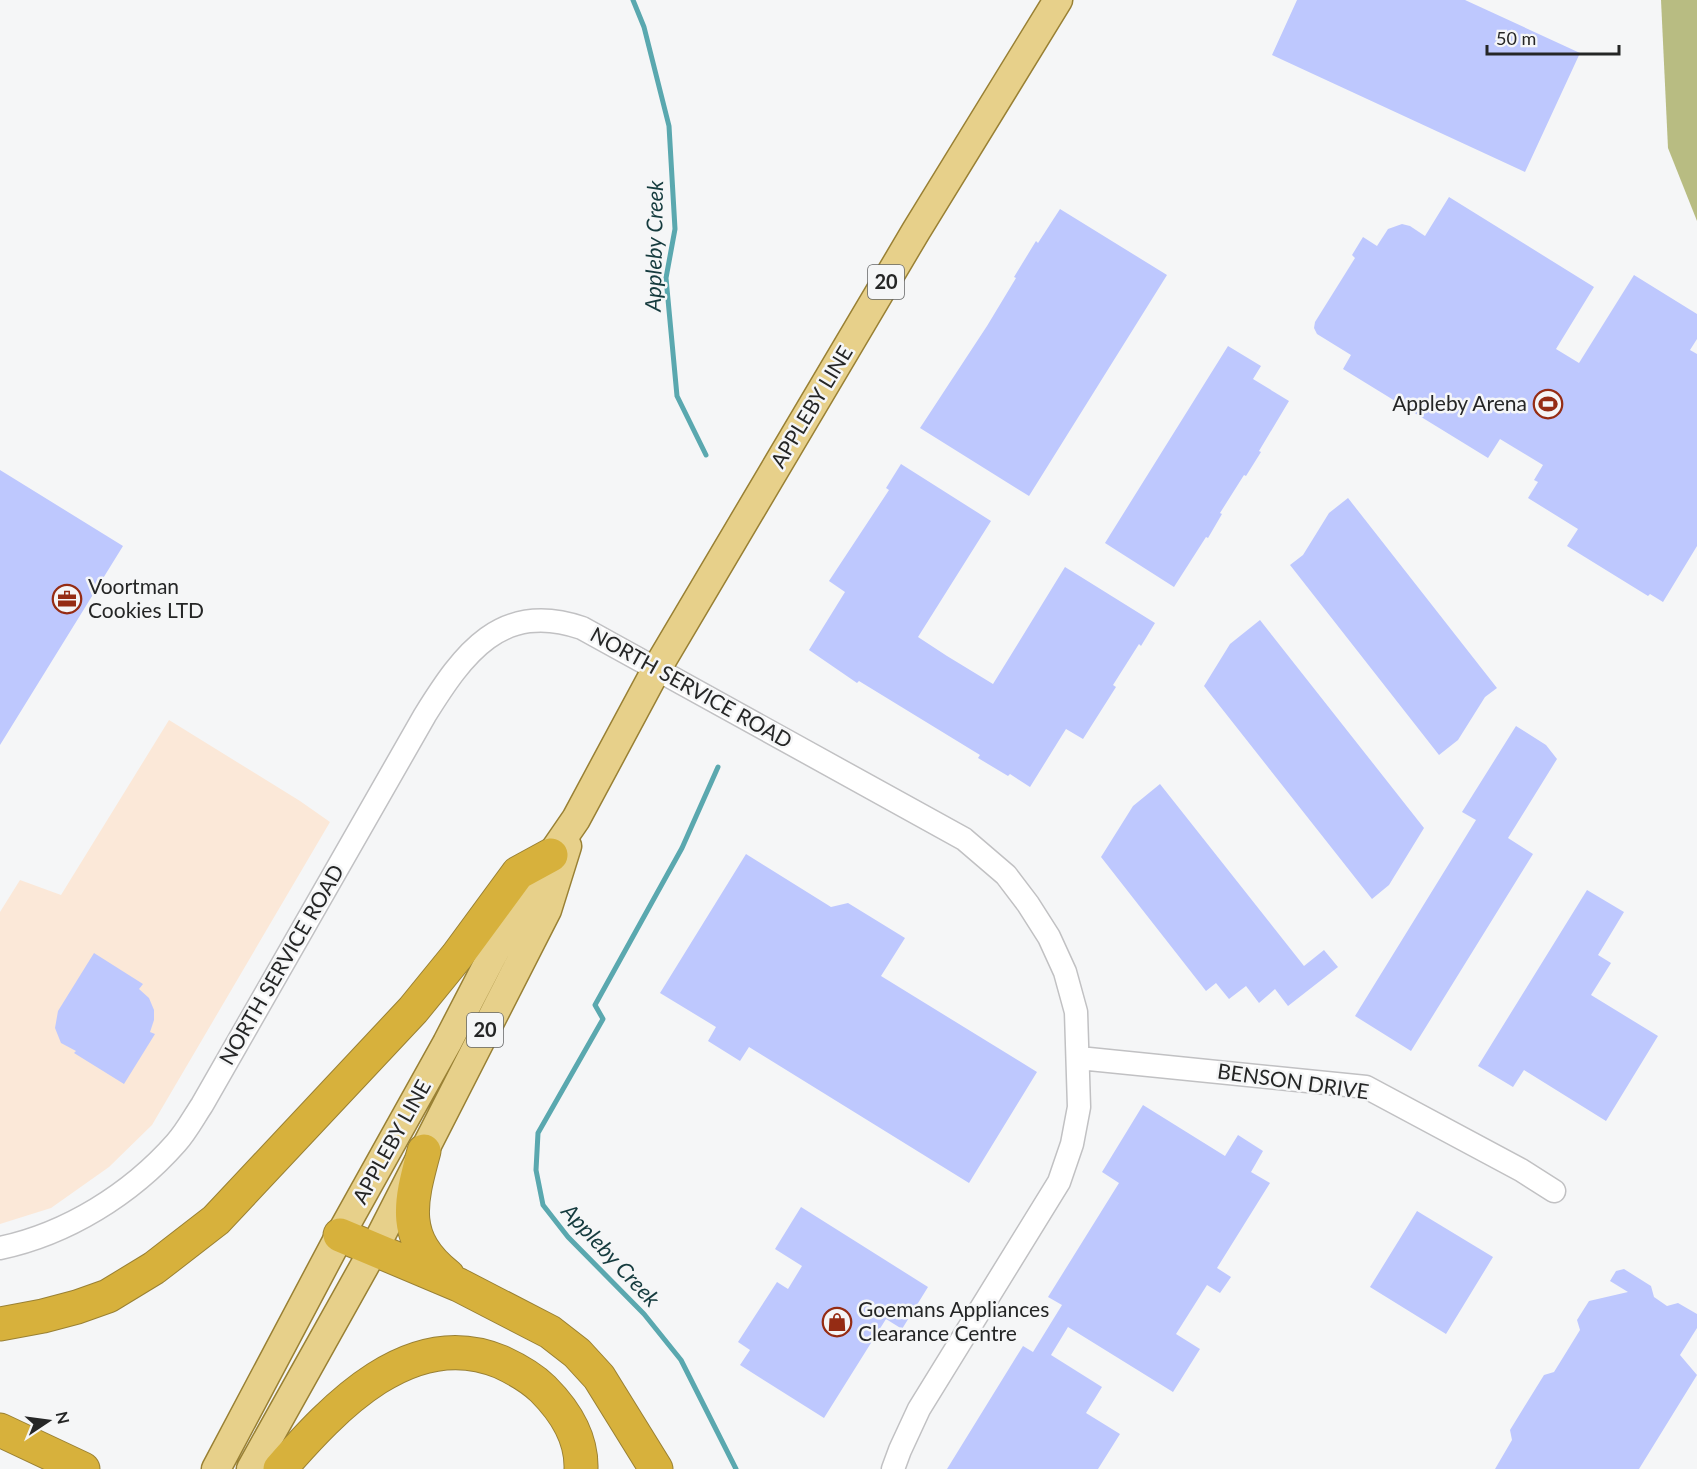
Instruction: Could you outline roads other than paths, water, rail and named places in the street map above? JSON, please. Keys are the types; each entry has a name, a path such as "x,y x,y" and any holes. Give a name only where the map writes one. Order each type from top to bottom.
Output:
{"highway":[{"path":"0,1324 77,1308 108,1296 154,1268 216,1220 413,1010 518,873 551,855"},
{"path":"424,1151 414,1188 413,1227 418,1241 432,1264 459,1285"},
{"path":"340,1235 459,1285 550,1332 577,1353 599,1377 656,1469"},
{"path":"280,1469 339,1405 370,1382 411,1362 435,1354 457,1352 488,1357 514,1368 537,1383 555,1401 568,1419 577,1441 581,1469"},
{"path":"0,1430 91,1469"},
{"path":"34,1445 83,1469"}],"main road":[{"name":"APPLEBY LINE","path":"216,1469 340,1235 447,1043 523,896 576,819 656,670 916,231 1058,0"},
{"name":"APPLEBY LINE","path":"251,1469 374,1248 547,910 576,819"}],"street":[{"name":"NORTH SERVICE ROAD","path":"0,1248 57,1230 96,1209 140,1177 177,1142 202,1105 425,714 450,675 481,642 519,623 539,620 562,621 582,628 964,839 1005,875 1028,904 1049,936 1065,972 1076,1012 1079,1107 1072,1144 1059,1182 919,1409 893,1469"},
{"name":"BENSON DRIVE","path":"1078,1058 1366,1088 1521,1170 1554,1191"}],"waterway":[{"name":"Appleby Creek","path":"633,0 644,27 669,126 675,229 666,278 677,396 706,455"},
{"name":"Appleby Creek","path":"718,767 682,848 595,1005 603,1019 538,1133 536,1170 543,1205 568,1237 644,1314 681,1360 736,1469"}],"place":[{"name":"Appleby Arena","path":"1548,404"},
{"name":"Voortman Cookies LTD","path":"67,599"},
{"name":"Goemans Appliances Clearance Centre","path":"837,1322"}]}
